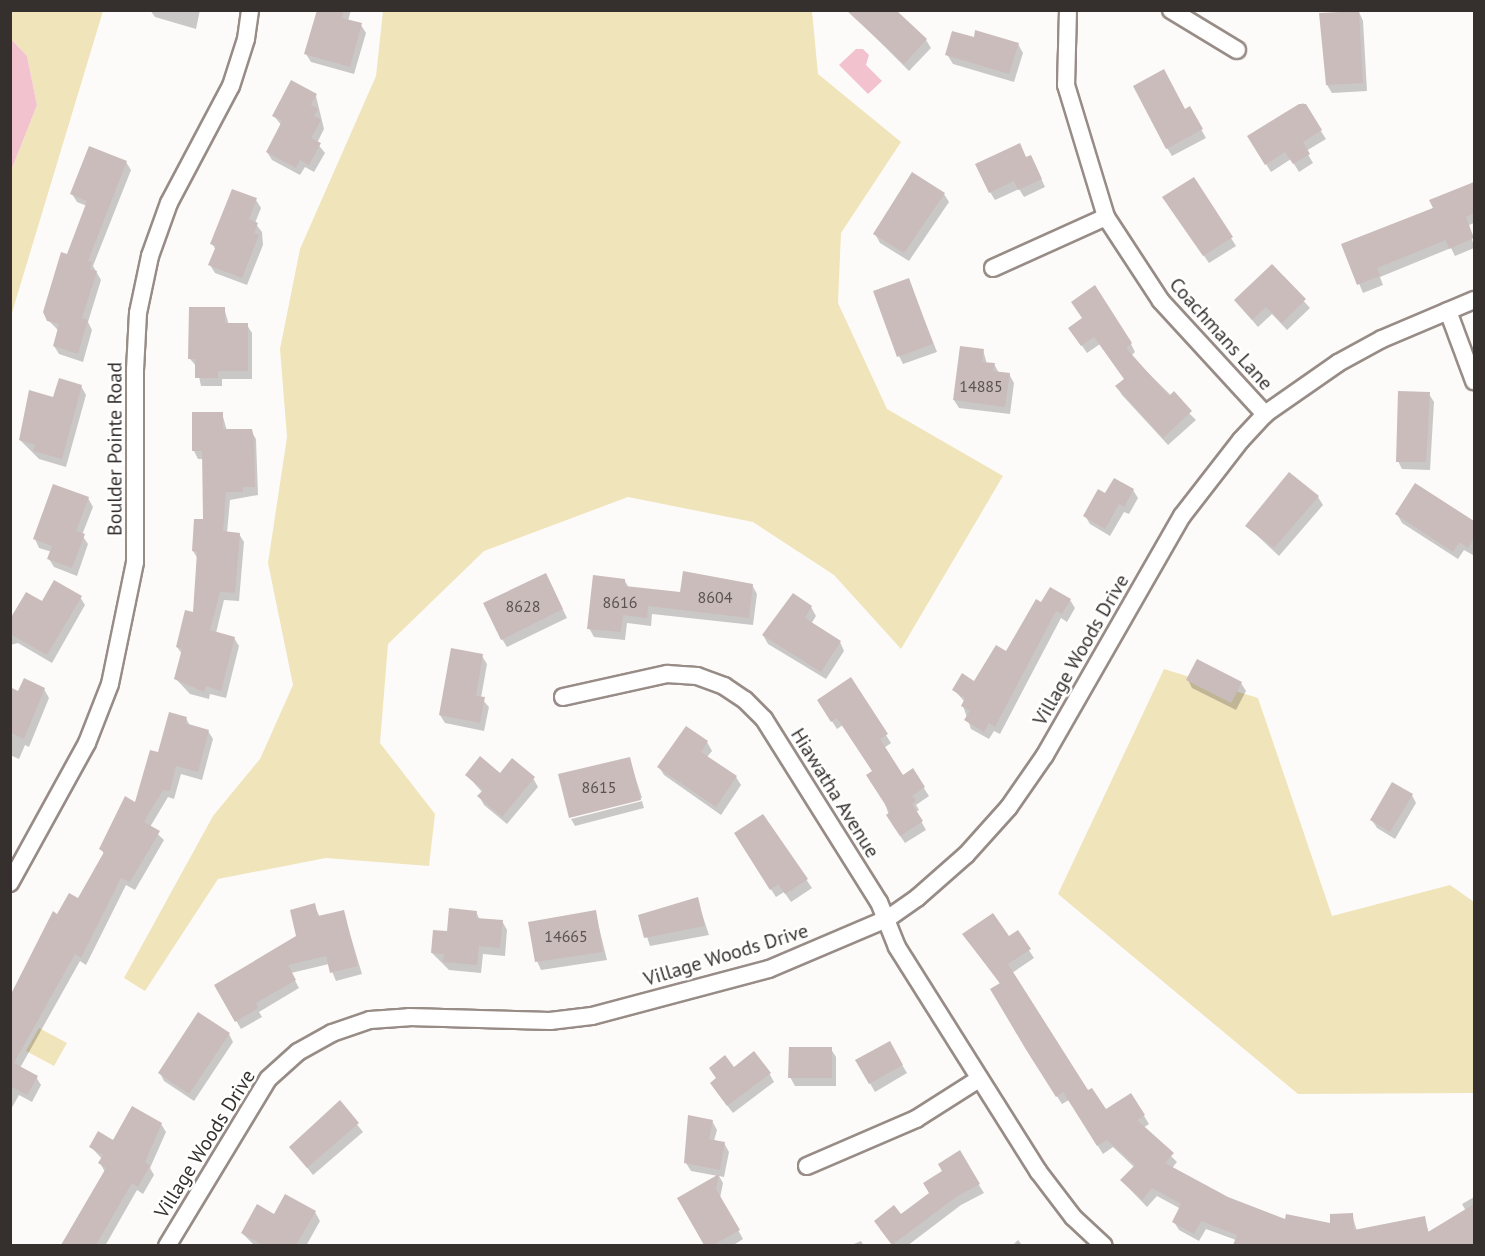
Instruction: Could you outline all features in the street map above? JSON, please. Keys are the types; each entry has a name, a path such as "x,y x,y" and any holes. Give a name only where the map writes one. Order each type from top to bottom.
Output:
{"street":[{"name":"Boulder Pointe Road","path":"10,882 82,752 110,684 135,562 135,370 138,313 150,256 169,203 231,86 250,10"},
{"name":"Coachmans Lane","path":"1068,10 1066,85 1106,217 1161,301 1265,414"},
{"path":"1171,10 1237,50"},
{"path":"993,268 1106,217"},
{"name":"Village Woods Drive","path":"167,1245 268,1079 298,1052 332,1033 370,1020 409,1017 550,1021 592,1016 769,969 887,919 966,855 1009,807 1045,754 1182,516 1207,480 1265,414 1338,363 1448,310 1474,300"},
{"path":"1448,310 1474,381"},
{"name":"Hiawatha Avenue","path":"562,697 667,674 697,676 724,686 745,700 764,719 887,919 897,947 979,1079 1051,1190 1104,1245"},
{"path":"807,1166 916,1119 979,1079"}],"shaded area":[{"path":"11,11 103,11 11,316 11,171 37,105 27,56 11,39"},
{"path":"383,11 812,11 818,74 901,142 841,233 838,303 887,409 1003,476 901,649 834,575 753,522 628,497 484,551 388,644 380,743 435,814 429,866 326,858 218,879 145,991 124,978 213,816 260,759 293,685 268,563 287,437 280,349 300,249 376,76"},
{"path":"11,39 27,56 37,105 11,171"},
{"path":"856,49 863,49 869,55 866,65 882,81 868,94 839,65"},
{"path":"1164,669 1258,698 1332,916 1450,885 1474,902 1474,1093 1298,1094 1058,894"},
{"path":"39,1028 67,1043 54,1066 26,1051"}],"building":[{"path":"317,10 344,10 342,18 362,23 350,67 304,54"},
{"path":"846,10 896,10 927,39 904,64"},
{"path":"1359,11 1363,83 1326,85 1319,13"},
{"path":"975,30 1019,43 1009,74 945,55 952,31 974,37"},
{"path":"1164,69 1185,109 1190,106 1203,129 1166,149 1133,86"},
{"path":"291,80 317,94 311,105 318,109 314,116 321,120 311,138 321,143 309,165 300,160 296,168 266,152 282,121 272,116"},
{"path":"1299,104 1306,104 1322,130 1303,142 1310,154 1293,164 1285,152 1265,165 1247,136"},
{"path":"1020,143 1026,157 1031,155 1042,179 1018,190 1014,181 989,193 975,164"},
{"path":"89,146 127,161 88,261 92,262 90,269 97,271 82,318 88,320 78,354 53,346 59,324 47,321 43,312 61,252 67,254 87,201 70,194"},
{"path":"912,172 945,193 904,253 873,234"},
{"path":"1194,177 1233,237 1203,256 1162,197"},
{"path":"1474,182 1474,213 1466,217 1474,238 1449,249 1446,240 1377,268 1380,276 1357,285 1341,244 1433,208 1429,200"},
{"path":"232,189 257,198 249,219 258,223 254,233 259,235 242,278 208,265 216,246 210,244"},
{"path":"1272,264 1306,299 1282,323 1266,307 1252,320 1234,300"},
{"path":"909,278 933,344 897,357 873,291"},
{"path":"1095,285 1132,343 1126,348 1169,396 1174,391 1192,411 1163,438 1115,386 1124,379 1094,337 1081,346 1068,328 1082,318 1071,302"},
{"path":"189,307 225,307 225,323 248,323 248,371 218,371 218,378 195,378 195,359 188,359"},
{"path":"960,346 984,349 982,362 995,363 993,371 1010,373 1005,407 953,400"},
{"path":"59,378 82,385 62,459 33,451 35,445 19,440 29,390 53,397"},
{"path":"1398,391 1430,392 1426,462 1396,462"},
{"path":"192,412 223,412 223,429 252,429 254,438 255,487 243,487 243,492 226,492 223,531 240,533 235,593 220,592 210,630 235,637 221,691 206,686 204,692 174,679 182,649 176,647 185,610 193,612 197,552 192,551 194,519 203,519 202,451 192,451"},
{"path":"1289,472 1319,496 1274,548 1245,526"},
{"path":"1114,478 1134,489 1124,507 1119,504 1105,529 1083,516 1098,489 1105,493"},
{"path":"1415,483 1474,521 1474,538 1468,548 1459,542 1453,552 1395,514"},
{"path":"53,484 89,497 76,531 85,534 72,568 47,559 52,546 33,539"},
{"path":"683,571 753,584 749,618 648,606 647,618 623,615 621,632 587,629 593,575 625,579 625,586 680,592"},
{"path":"546,573 563,609 501,640 483,603"},
{"path":"54,580 82,596 47,655 10,634 10,619 26,592 42,601"},
{"path":"1050,587 1071,599 1062,614 1056,611 995,727 989,723 984,732 964,720 970,711 961,706 965,698 952,690 962,673 974,681 996,645 1006,651 1036,599 1041,602"},
{"path":"793,593 812,606 805,618 841,641 821,672 762,635"},
{"path":"451,648 483,654 476,696 485,697 480,723 439,715"},
{"path":"1197,659 1242,682 1231,703 1186,680"},
{"path":"851,677 888,734 880,739 903,775 913,768 925,787 912,796 916,801 912,804 923,821 900,836 886,815 890,812 866,775 872,771 837,718 831,722 817,700"},
{"path":"24,678 45,688 24,739 10,732 10,687 18,691"},
{"path":"169,712 187,717 185,723 209,730 198,772 176,766 170,791 163,790 144,822 160,831 130,882 121,878 81,958 75,954 14,1063 38,1076 27,1095 10,1086 10,996 53,911 57,914 69,893 78,898 104,852 99,849 125,796 135,802 150,750 158,752"},
{"path":"686,726 708,741 701,752 737,776 716,807 657,767"},
{"path":"480,756 500,773 512,758 535,777 502,817 477,796 483,790 465,775"},
{"path":"630,757 641,800 569,818 558,774"},
{"path":"1392,782 1413,794 1390,832 1370,820"},
{"path":"763,814 808,879 785,894 778,884 770,890 734,833"},
{"path":"698,897 705,926 644,938 638,915"},
{"path":"315,903 318,916 344,910 358,966 330,973 326,956 288,965 296,980 256,1003 258,1008 235,1022 214,985 296,936 290,910"},
{"path":"449,908 477,911 476,918 503,920 500,948 479,946 477,965 443,962 444,954 431,953 433,930 447,931"},
{"path":"596,910 603,952 535,962 528,922"},
{"path":"993,913 1009,936 1018,930 1031,949 1008,964 1088,1090 1092,1088 1106,1109 1131,1093 1145,1115 1137,1120 1174,1153 1165,1163 1228,1197 1285,1219 1286,1214 1330,1223 1330,1214 1353,1213 1354,1230 1425,1216 1428,1232 1474,1204 1474,1245 1233,1245 1237,1235 1201,1221 1194,1234 1172,1222 1181,1204 1152,1188 1142,1200 1120,1180 1135,1165 1107,1140 1097,1146 1063,1092 1056,1097 990,989 1000,983 962,934"},
{"path":"198,1012 230,1033 189,1094 158,1073"},
{"path":"890,1041 903,1065 869,1084 855,1060"},
{"path":"789,1047 832,1047 832,1078 788,1078"},
{"path":"754,1051 771,1073 727,1106 710,1083 716,1078 709,1068 725,1055 734,1067"},
{"path":"340,1100 359,1123 307,1168 289,1147"},
{"path":"132,1106 162,1123 145,1162 150,1166 138,1187 132,1183 96,1245 61,1245 106,1168 98,1163 103,1155 89,1147 98,1131 113,1140"},
{"path":"688,1115 713,1120 709,1139 725,1142 720,1170 684,1163"},
{"path":"960,1150 980,1184 956,1197 892,1245 874,1221 894,1205 901,1214 929,1193 923,1183 942,1171 938,1164"},
{"path":"719,1174 716,1189 740,1230 713,1245 704,1245 677,1198"},
{"path":"285,1194 316,1211 296,1245 263,1245 241,1233 257,1204 274,1214"}]}
